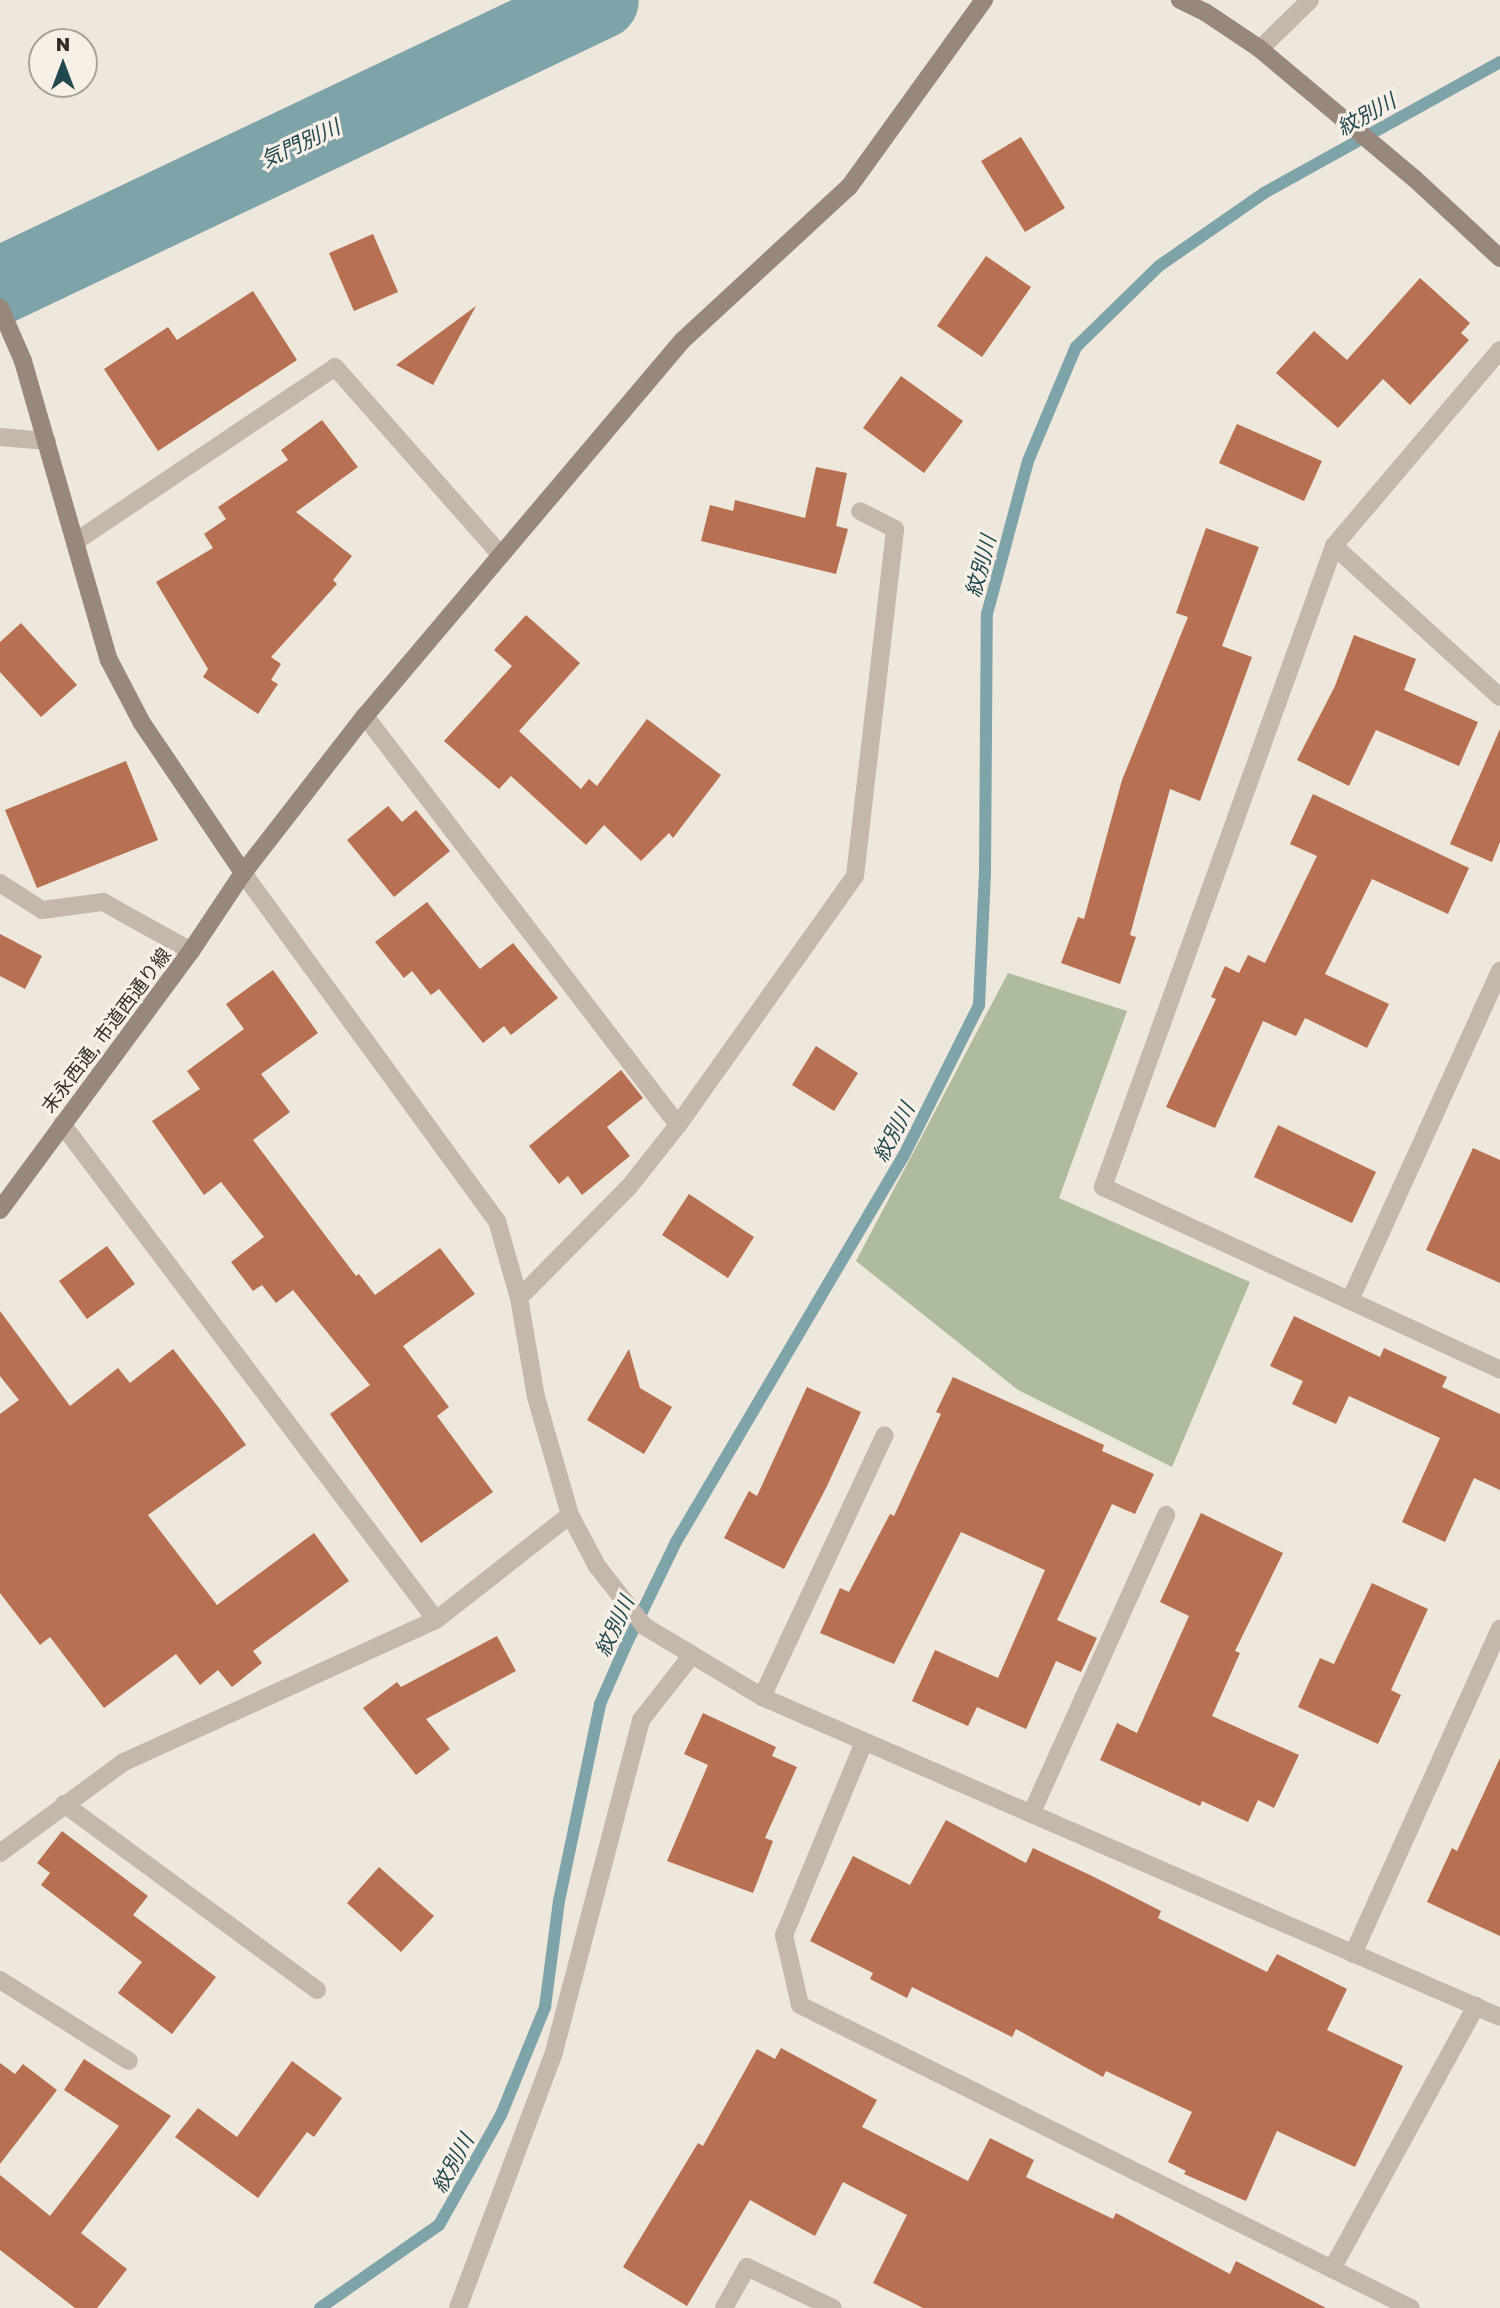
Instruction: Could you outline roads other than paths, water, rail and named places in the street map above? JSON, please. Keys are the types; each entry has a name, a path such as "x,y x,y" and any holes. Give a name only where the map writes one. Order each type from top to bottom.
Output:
{"street":[{"name":"末永西通, 市道西通り線","path":"0,1210 191,951 243,873 365,716 683,341 849,187 984,0"},
{"path":"1180,0 1260,49 1415,178 1500,258"},
{"path":"1260,49 1310,0"},
{"path":"0,308 23,361 109,660 142,723 243,873 497,1221 519,1298 536,1397 570,1516 597,1566 644,1626 762,1697 1500,2017"},
{"path":"1500,351 1334,546 1103,1187 1500,1370"},
{"path":"75,542 335,367 501,555"},
{"path":"0,437 47,441"},
{"path":"519,1298 629,1187 678,1125 855,876 895,529 860,511"},
{"path":"1334,546 1500,698"},
{"path":"365,716 678,1125"},
{"path":"0,883 41,910 103,902 191,951"},
{"path":"1350,1300 1500,971"},
{"path":"62,1124 436,1620"},
{"path":"762,1697 885,1435"},
{"path":"1032,1812 1166,1515"},
{"path":"0,1853 124,1762 436,1620 570,1516"},
{"path":"1353,1954 1500,1629"},
{"path":"458,2308 554,2052 641,1720 692,1656"},
{"path":"864,1742 784,1936 800,2006 1411,2308"},
{"path":"64,1804 317,1990"},
{"path":"0,1980 129,2061"},
{"path":"1332,2269 1476,2006"},
{"path":"724,2308 747,2267 833,2308"}],"waterway":[{"name":"気門別川","path":"0,285 600,0"},
{"name":"紋別川","path":"320,2308 439,2225 501,2115 545,2007 559,1901 600,1704 676,1542 903,1157 979,1005 985,872 987,614 1028,461 1076,347 1159,266 1264,193 1500,62"}]}
